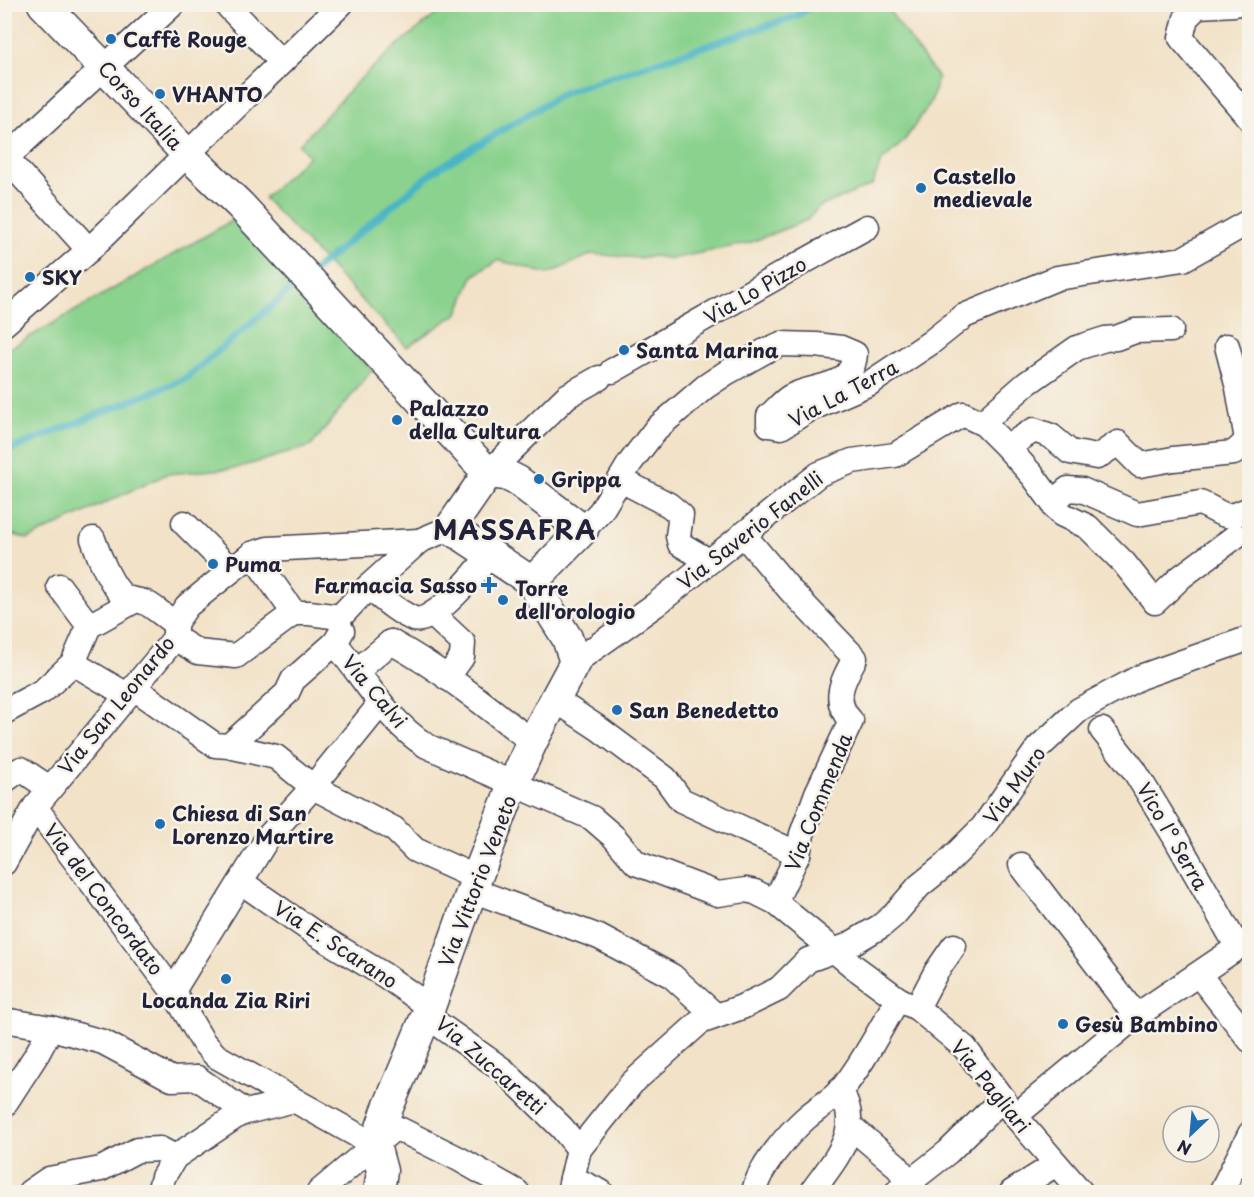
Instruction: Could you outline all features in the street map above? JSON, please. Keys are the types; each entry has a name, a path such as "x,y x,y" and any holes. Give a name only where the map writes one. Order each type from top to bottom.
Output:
{"street":[{"name":"Corso Italia","path":"43,4 186,153 240,205 488,473"},
{"path":"88,250 5,158 172,4"},
{"path":"226,4 281,62"},
{"path":"4,324 88,250 341,4"},
{"path":"1250,6 1237,4 1198,6 1186,18 1181,38 1250,119"},
{"name":"Via La Terra","path":"584,530 601,511 640,448 672,413 705,387 765,351 782,344 816,345 841,348 855,354 854,366 846,376 834,383 790,397 769,416 769,425 781,427 810,409 870,383 930,343 964,316 1057,278 1183,259 1250,220"},
{"name":"Via Lo Pizzo","path":"488,473 567,396 683,332 788,269 867,227"},
{"path":"1171,330 1135,331 1077,348 1026,384 984,424 1033,476 1055,508 1061,514 1088,527 1124,563 1155,602 1181,577 1236,536"},
{"path":"1007,447 1034,430 1052,436 1070,452 1097,457 1118,443 1140,465 1234,453 1249,441 1227,346"},
{"name":"Via Saverio Fanelli","path":"575,662 655,604 819,474 852,461 895,454 963,414 984,424"},
{"path":"340,617 368,587 419,541 450,528 488,473 506,475 518,481 584,530 532,582"},
{"path":"621,480 669,505 681,515 678,536 681,544 709,561"},
{"path":"1055,508 1060,496 1068,489 1082,489 1137,514 1200,503 1226,516 1233,516 1250,509"},
{"path":"184,523 231,570"},
{"path":"450,528 532,582 567,638 575,662"},
{"name":"Via Commenda","path":"742,534 790,591 855,658 841,685 842,711 851,721 817,793 802,834 798,854 775,902"},
{"path":"93,539 117,589 123,596 134,601 145,602 165,618 198,652 236,656 294,613 340,617"},
{"name":"Via San Leonardo","path":"4,863 34,807 130,692 175,630 187,606 231,570 252,554 268,549 419,541"},
{"path":"252,554 294,613"},
{"path":"391,642 390,635 469,581 490,554"},
{"path":"59,586 89,626"},
{"path":"368,587 420,615 463,643 462,657 447,678"},
{"path":"4,712 43,691 73,663 89,626 134,601"},
{"path":"229,746 287,693 292,680 335,643 342,633 340,617"},
{"name":"Via Muro","path":"579,1149 632,1083 700,1022 742,1007 779,989 808,960 847,946 881,926 894,915 919,886 958,853 983,827 1038,748 1078,710 1140,677 1250,638"},
{"path":"358,670 391,642"},
{"path":"391,642 472,694 532,742"},
{"name":"Via Calvi","path":"335,643 358,670 381,703 417,740 427,746 592,818 614,837 636,863 718,894 746,890 775,902"},
{"name":"Via Vittorio Veneto","path":"375,1145 514,782 532,742 575,662"},
{"path":"73,663 130,692 215,746 229,746 276,757 313,787 394,829 415,850 474,884 599,936 672,976 716,1016"},
{"path":"554,699 598,728 665,778 681,800 798,854"},
{"path":"173,991 268,837 313,787 381,703"},
{"name":"Vico I° Serra","path":"1102,730 1134,770 1243,943"},
{"path":"4,781 21,769 50,788"},
{"name":"Via del Concordato","path":"34,807 173,991 203,1042 216,1056"},
{"path":"1021,865 1136,1016"},
{"name":"Via E. Scarano","path":"242,882 316,934 384,975 429,1007"},
{"name":"Via Pagliari","path":"775,902 832,950 965,1048 1009,1107 1081,1192"},
{"path":"849,1125 896,1165 907,1189 948,1152 1009,1107 1243,943"},
{"path":"754,1192 756,1180 793,1131 840,1090 907,1004 936,972 954,946"},
{"path":"1199,975 1250,1040"},
{"name":"Via Zuccaretti","path":"429,1007 434,1021 502,1070 562,1128 579,1149"},
{"path":"4,1020 51,1028 103,1042 172,1079 197,1078 246,1112"},
{"path":"4,1105 51,1028"},
{"path":"197,1078 216,1056 375,1145 382,1171 379,1192"},
{"path":"817,1192 814,1189 844,1146 849,1125 848,1102 840,1090"},
{"path":"159,1192 163,1177 175,1157 238,1115 294,1100"},
{"path":"319,1192 391,1131 399,1129 517,1192"},
{"path":"1221,1192 1250,1134"},
{"path":"30,1192 49,1179 101,1168 137,1150 160,1149 175,1157"},
{"path":"579,1149 570,1185 601,1192"},
{"path":"1012,1192 1056,1164"}],"green space":[{"path":"771,4 885,5 938,78 931,102 904,141 881,162 872,185 819,207 807,220 749,243 671,259 655,256 639,258 592,254 548,274 498,260 473,276 458,313 407,347 264,198 309,156 299,145 358,81 394,48 448,5 761,5 763,7"},
{"path":"233,220 372,370 311,446 237,468 167,474 28,539 11,534 5,536 5,351"}],"waterway":[{"path":"311,273 434,171 565,92 794,17 816,4"},
{"path":"4,452 185,379 300,282"}],"place":[{"name":"Caffè Rouge","path":"111,39"},
{"name":"VHANTO","path":"160,94"},
{"name":"Castello medievale","path":"921,188"},
{"name":"SKY","path":"30,277"},
{"name":"Santa Marina","path":"624,350"},
{"name":"Palazzo della Cultura","path":"397,420"},
{"name":"Grippa","path":"539,479"},
{"name":"Puma","path":"213,564"},
{"name":"Farmacia Sasso","path":"489,585"},
{"name":"Torre dell'orologio","path":"503,600"},
{"name":"San Benedetto","path":"617,710"},
{"name":"Chiesa di San Lorenzo Martire","path":"160,824"},
{"name":"Locanda Zia Riri","path":"226,979"},
{"name":"Gesù Bambino","path":"1063,1024"}],"district":[{"name":"MASSAFRA","path":"515,529"}]}
